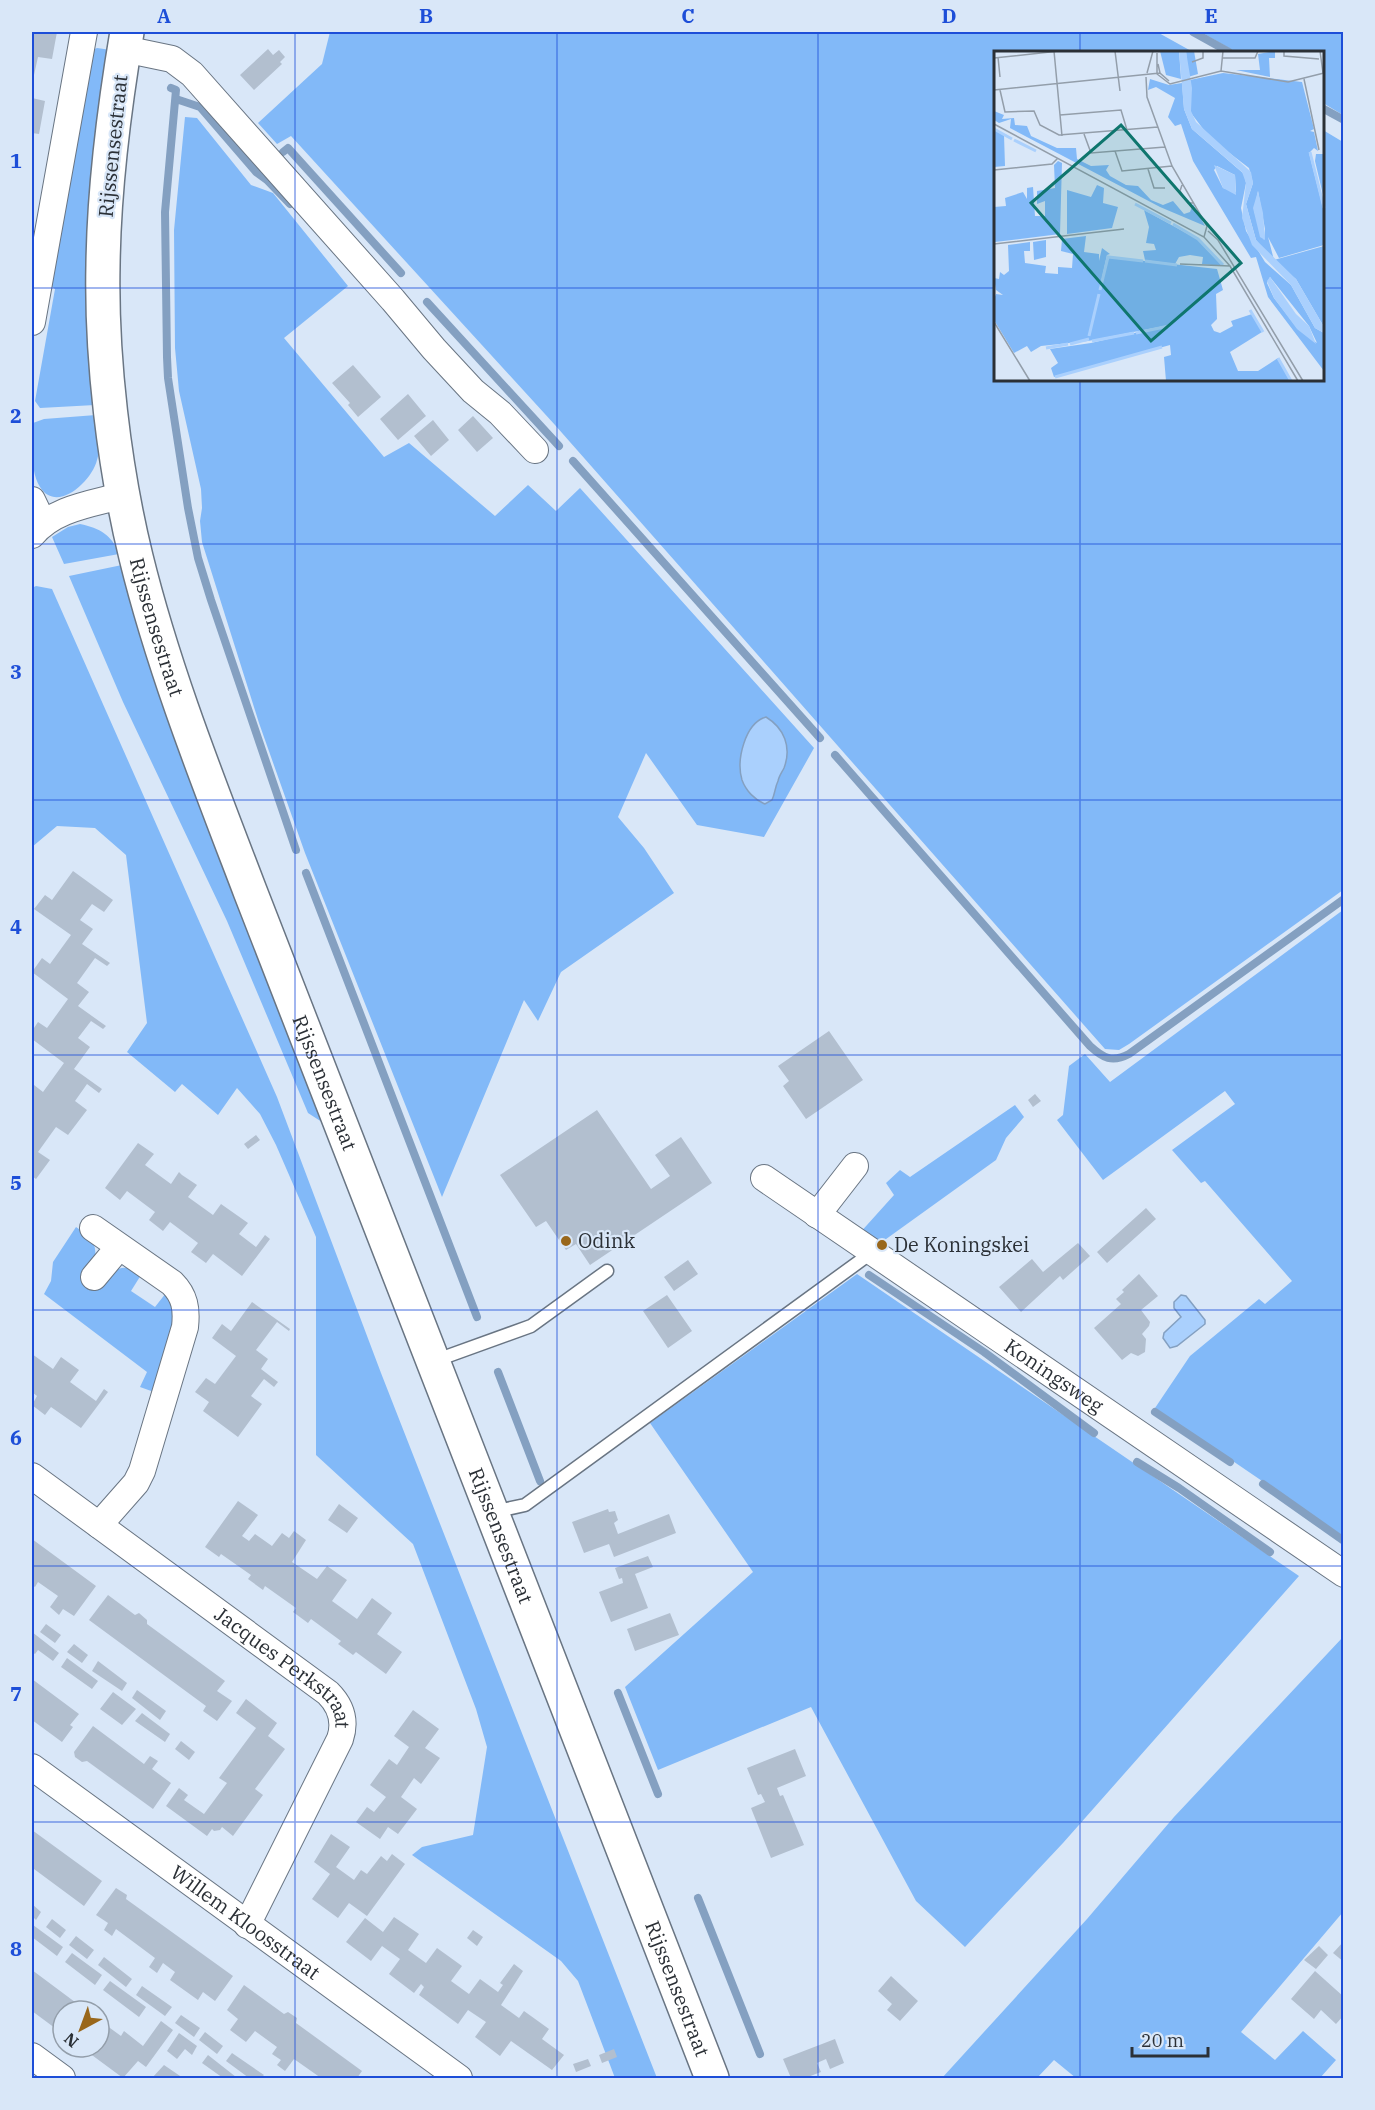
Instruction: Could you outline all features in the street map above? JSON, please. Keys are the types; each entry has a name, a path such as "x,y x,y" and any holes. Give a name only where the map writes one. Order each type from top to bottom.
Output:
{"main road":[{"name":"Rijssensestraat","path":"126,40 106,184 103,268 111,408 124,495 147,598 187,722 491,1513 712,2079"}],"street":[{"path":"32,322 84,32"},
{"name":"Rijssensestraat","path":"126,40 172,59 192,74 472,391 500,413 535,450"},
{"path":"32,500 37,529 63,512 124,495"},
{"path":"817,1215 855,1166"},
{"name":"Koningsweg","path":"764,1178 1344,1574"},
{"path":"93,1228 177,1288 185,1302 186,1318 142,1471 136,1483 99,1525"},
{"path":"94,1277 119,1247"},
{"name":"Jacques Perkstraat","path":"32,1476 328,1693 337,1702 341,1712 343,1730 340,1739 247,1925"},
{"name":"Willem Kloosstraat","path":"32,1767 459,2079"},
{"path":"32,2056 62,2079"}],"lane":[{"path":"491,1513 525,1505 871,1253"},
{"path":"433,1361 531,1326 607,1271"}],"shaded area":[{"path":"330,32 1157,32 1191,51 994,51 994,381 1324,381 1324,131 1343,142 1343,890 1129,1044 1119,1050 1105,1049 555,425 291,136 277,144 258,123 322,64"},
{"path":"1201,32 1343,32 1343,115 1324,104 1324,51 1234,51"},
{"path":"97,48 111,50 95,405 40,408 35,401 55,289 46,282 88,52"},
{"path":"185,117 197,118 251,185 273,193 348,286 284,338 384,457 409,443 495,516 528,485 556,511 580,488 814,748 764,837 697,825 646,753 618,817 644,848 674,893 561,972 538,1021 524,1000 442,1197 305,853 259,723 202,542 201,489 179,391 175,348 174,230"},
{"path":"96,415 99,449 94,468 73,492 55,497 47,494 40,487 34,472 33,423 44,419"},
{"path":"80,524 104,533 113,542 119,554 64,564 52,537 68,527"},
{"path":"122,565 161,702 325,1124 308,1113 227,921 123,702 69,576"},
{"path":"36,586 52,589 277,1097 381,1373 657,2078 615,2078 578,1981 561,1961 412,1855 422,1847 473,1835 487,1747 476,1709 413,1544 316,1455 316,1237 276,1145 260,1114 237,1088 218,1115 182,1084 175,1092 127,1052 147,1023 126,855 95,828 57,826 32,847 32,588"},
{"path":"766,717 782,732 787,753 773,798 765,804 754,798 746,788 740,772 740,763 748,734 759,721"},
{"path":"1343,910 1343,1536 1155,1408 1190,1356 1259,1299 1265,1304 1292,1281 1205,1181 1201,1183 1172,1150 1235,1104 1225,1091 1103,1180 1057,1120 1063,1115 1069,1066 1085,1054 1110,1082"},
{"path":"1015,1105 1024,1117 1006,1138 996,1160 875,1247 858,1235 894,1195 886,1183 900,1170 910,1177"},
{"path":"76,1227 92,1240 95,1249 94,1260 112,1272 124,1268 137,1272 141,1275 131,1291 155,1307 166,1293 176,1311 154,1392 140,1387 147,1372 44,1294 51,1281 53,1262"},
{"path":"857,1274 1299,1576 1063,1843 965,1947 916,1901 811,1707 658,1770 625,1687 753,1572 650,1423"},
{"path":"1181,1295 1186,1296 1205,1320 1205,1324 1177,1346 1170,1348 1163,1338 1164,1333 1181,1317 1174,1308 1174,1302"},
{"path":"1343,1637 1343,1912 1241,2032 1275,2060 1303,2031 1336,2060 1320,2078 1076,2078 1054,2060 1037,2078 942,2078 1087,1919 1174,1817"}],"building":[{"path":"32,32 57,32 52,59 38,57 34,75 32,75"},
{"path":"268,49 273,55 279,50 285,57 280,62 282,64 254,90 240,75"},
{"path":"32,98 45,101 39,134 32,133"},
{"path":"353,365 381,397 358,417 348,405 350,403 332,383"},
{"path":"408,394 426,416 398,440 380,419"},
{"path":"473,416 493,438 477,452 458,430"},
{"path":"433,420 449,440 431,456 414,436"},
{"path":"73,871 113,900 104,912 92,904 80,920 93,929 82,944 110,963 107,966 95,958 77,983 89,992 78,1006 106,1026 103,1029 91,1021 78,1038 90,1047 74,1069 102,1089 99,1093 87,1084 75,1101 87,1110 68,1135 56,1127 38,1152 50,1160 36,1179 32,1176 32,1089 34,1085 43,1092 64,1063 32,1039 32,1031 38,1022 47,1028 68,999 32,972 42,958 50,964 71,935 34,909 45,895 52,900"},
{"path":"829,1031 863,1080 806,1119 783,1086 789,1081 778,1066"},
{"path":"1035,1094 1041,1101 1033,1107 1028,1100"},
{"path":"597,1110 651,1189 670,1176 655,1155 681,1137 712,1183 590,1265 576,1244 566,1250 546,1221 536,1227 500,1175"},
{"path":"256,1135 260,1140 248,1149 244,1144"},
{"path":"138,1143 154,1154 145,1165 171,1184 179,1172 197,1185 188,1197 213,1215 221,1204 248,1223 239,1234 256,1247 265,1235 270,1239 242,1276 213,1254 206,1263 191,1252 198,1243 170,1222 163,1231 149,1220 155,1212 127,1191 120,1200 105,1188"},
{"path":"1146,1208 1156,1219 1107,1263 1097,1252"},
{"path":"1078,1243 1090,1256 1063,1280 1060,1276 1021,1312 999,1287 1032,1259 1043,1272"},
{"path":"688,1260 698,1274 674,1291 664,1277"},
{"path":"1139,1274 1158,1296 1141,1310 1150,1322 1142,1334 1146,1339 1145,1352 1138,1356 1131,1353 1122,1360 1094,1328 1121,1304 1116,1299"},
{"path":"667,1295 692,1331 668,1348 643,1311"},
{"path":"252,1302 290,1329 289,1331 277,1322 256,1350 268,1359 261,1369 278,1382 274,1387 264,1379 251,1396 262,1404 238,1437 203,1411 209,1402 195,1392 206,1378 215,1384 236,1356 212,1338 222,1324 231,1331"},
{"path":"32,1354 53,1369 61,1357 79,1370 70,1382 96,1401 104,1389 108,1392 81,1428 51,1407 45,1415 32,1405 37,1396 32,1392"},
{"path":"238,1501 258,1515 242,1536 249,1541 255,1534 272,1546 282,1533 289,1538 294,1531 306,1540 292,1562 317,1579 327,1566 347,1580 332,1601 357,1619 372,1598 392,1613 377,1634 402,1652 386,1674 356,1652 353,1655 338,1644 341,1641 311,1619 308,1623 293,1612 296,1608 265,1586 263,1590 248,1579 251,1575 221,1554 219,1557 205,1547"},
{"path":"339,1504 358,1518 347,1533 328,1520"},
{"path":"608,1509 609,1512 615,1511 618,1520 614,1523 618,1534 669,1514 676,1533 614,1557 609,1544 584,1553 572,1522"},
{"path":"32,1539 96,1586 74,1616 63,1609 59,1615 50,1607 58,1596 38,1582 35,1587 32,1585"},
{"path":"648,1556 653,1567 635,1574 648,1608 611,1622 599,1592 623,1583 615,1568"},
{"path":"108,1595 135,1615 139,1613 147,1620 147,1624 225,1681 217,1691 232,1701 217,1721 203,1711 206,1706 89,1620"},
{"path":"670,1613 679,1635 635,1651 627,1629"},
{"path":"46,1624 61,1635 55,1643 40,1632"},
{"path":"32,1632 59,1653 53,1661 38,1650 35,1654 32,1652"},
{"path":"74,1644 88,1655 82,1663 67,1652"},
{"path":"67,1658 98,1681 92,1689 61,1667"},
{"path":"98,1661 127,1683 122,1691 92,1671"},
{"path":"32,1679 79,1714 70,1725 73,1727 62,1742 32,1720"},
{"path":"137,1690 166,1711 160,1720 132,1698"},
{"path":"113,1692 136,1709 122,1725 100,1709"},
{"path":"246,1699 277,1723 268,1736 285,1749 255,1789 263,1795 233,1836 222,1827 220,1830 212,1829 207,1836 166,1806 179,1788 188,1795 184,1800 204,1814 227,1783 219,1778 256,1728 236,1713"},
{"path":"413,1710 439,1729 425,1748 440,1758 421,1784 414,1778 401,1797 417,1809 398,1834 388,1827 380,1839 356,1822 367,1807 374,1812 386,1797 370,1785 389,1759 397,1765 409,1747 394,1736"},
{"path":"142,1713 170,1734 165,1742 135,1721"},
{"path":"93,1726 144,1764 150,1756 158,1761 152,1769 171,1783 153,1809 87,1761 82,1762 75,1757 74,1752"},
{"path":"181,1741 195,1752 189,1760 175,1749"},
{"path":"795,1749 806,1776 777,1788 780,1796 783,1795 804,1845 771,1858 751,1808 765,1802 761,1794 758,1795 747,1768"},
{"path":"32,1830 102,1881 84,1906 34,1869 32,1873"},
{"path":"331,1834 350,1847 336,1867 354,1880 361,1870 367,1874 381,1856 387,1861 392,1854 405,1864 367,1916 349,1903 338,1918 312,1899 330,1874 314,1862"},
{"path":"116,1888 127,1895 126,1899 233,1976 215,2001 203,1992 198,2000 170,1980 175,1972 163,1963 157,1973 149,1967 155,1958 116,1929 112,1936 104,1930 108,1923 96,1915"},
{"path":"32,1904 41,1912 36,1920 32,1916"},
{"path":"394,1917 419,1934 408,1950 426,1963 437,1948 462,1966 451,1981 469,1994 480,1979 498,1992 503,1985 500,1983 514,1964 523,1971 501,2005 519,2018 524,2011 549,2029 542,2039 564,2055 552,2070 511,2041 500,2056 475,2037 486,2022 468,2010 458,2024 419,1995 424,1987 421,1984 414,1993 389,1974 400,1959 382,1946 371,1961 346,1942 365,1918 383,1932"},
{"path":"52,1919 66,1930 60,1938 46,1927"},
{"path":"33,1925 63,1947 57,1956 32,1937"},
{"path":"473,1930 483,1937 477,1946 467,1938"},
{"path":"76,1936 94,1950 87,1959 69,1945"},
{"path":"1344,1941 1344,1962 1333,1953"},
{"path":"1319,1946 1328,1955 1316,1969 1304,1960"},
{"path":"72,1953 102,1975 95,1985 65,1962"},
{"path":"104,1957 132,1979 126,1987 98,1965"},
{"path":"32,1970 71,1999 51,1999 51,2025 32,2011"},
{"path":"1315,1971 1344,1997 1344,2015 1336,2024 1321,2010 1314,2019 1291,1999"},
{"path":"891,1976 918,2001 900,2021 887,2010 892,2004 878,1991"},
{"path":"110,1981 146,2007 139,2017 103,1990"},
{"path":"244,1985 284,2014 288,2012 297,2018 296,2023 362,2071 357,2078 321,2078 294,2059 285,2071 277,2065 281,2060 272,2054 277,2047 255,2031 246,2042 230,2030 238,2019 227,2010"},
{"path":"142,1986 172,2007 165,2016 136,1995"},
{"path":"181,2015 200,2028 194,2037 175,2023"},
{"path":"161,2021 173,2030 146,2067 138,2061 123,2078 97,2059 111,2059 111,2029 121,2036 124,2031 143,2046"},
{"path":"205,2032 223,2046 217,2054 199,2040"},
{"path":"179,2033 197,2046 192,2055 185,2049 177,2059 167,2051"},
{"path":"835,2039 844,2063 830,2069 826,2059 817,2063 821,2072 805,2078 791,2078 783,2059"},
{"path":"614,2049 617,2057 602,2063 599,2055"},
{"path":"232,2053 264,2075 261,2078 249,2078 226,2061"},
{"path":"208,2055 236,2077 223,2078 202,2063"},
{"path":"588,2059 591,2066 576,2072 573,2064"},
{"path":"164,2065 183,2078 152,2078"}],"waterway":[{"path":"1193,32 1227,51"},
{"path":"171,88 176,90 165,212 167,357 168,378 188,508 198,558 211,600 296,850"},
{"path":"176,99 200,107 256,172 260,171"},
{"path":"1324,109 1344,120"},
{"path":"283,152 288,148 401,273"},
{"path":"256,172 290,204"},
{"path":"427,302 559,446"},
{"path":"573,461 820,738"},
{"path":"835,755 1090,1046 1108,1058 1113,1059 1129,1054 1344,899"},
{"path":"306,873 477,1317"},
{"path":"869,1275 984,1352 1094,1433"},
{"path":"498,1372 540,1481"},
{"path":"1155,1412 1230,1462"},
{"path":"1137,1462 1179,1488 1270,1552"},
{"path":"1263,1484 1344,1541"},
{"path":"618,1693 658,1794"},
{"path":"698,1898 760,2054"}],"place":[{"name":"Odink","path":"566,1241"},
{"name":"De Koningskei","path":"882,1245"}]}
